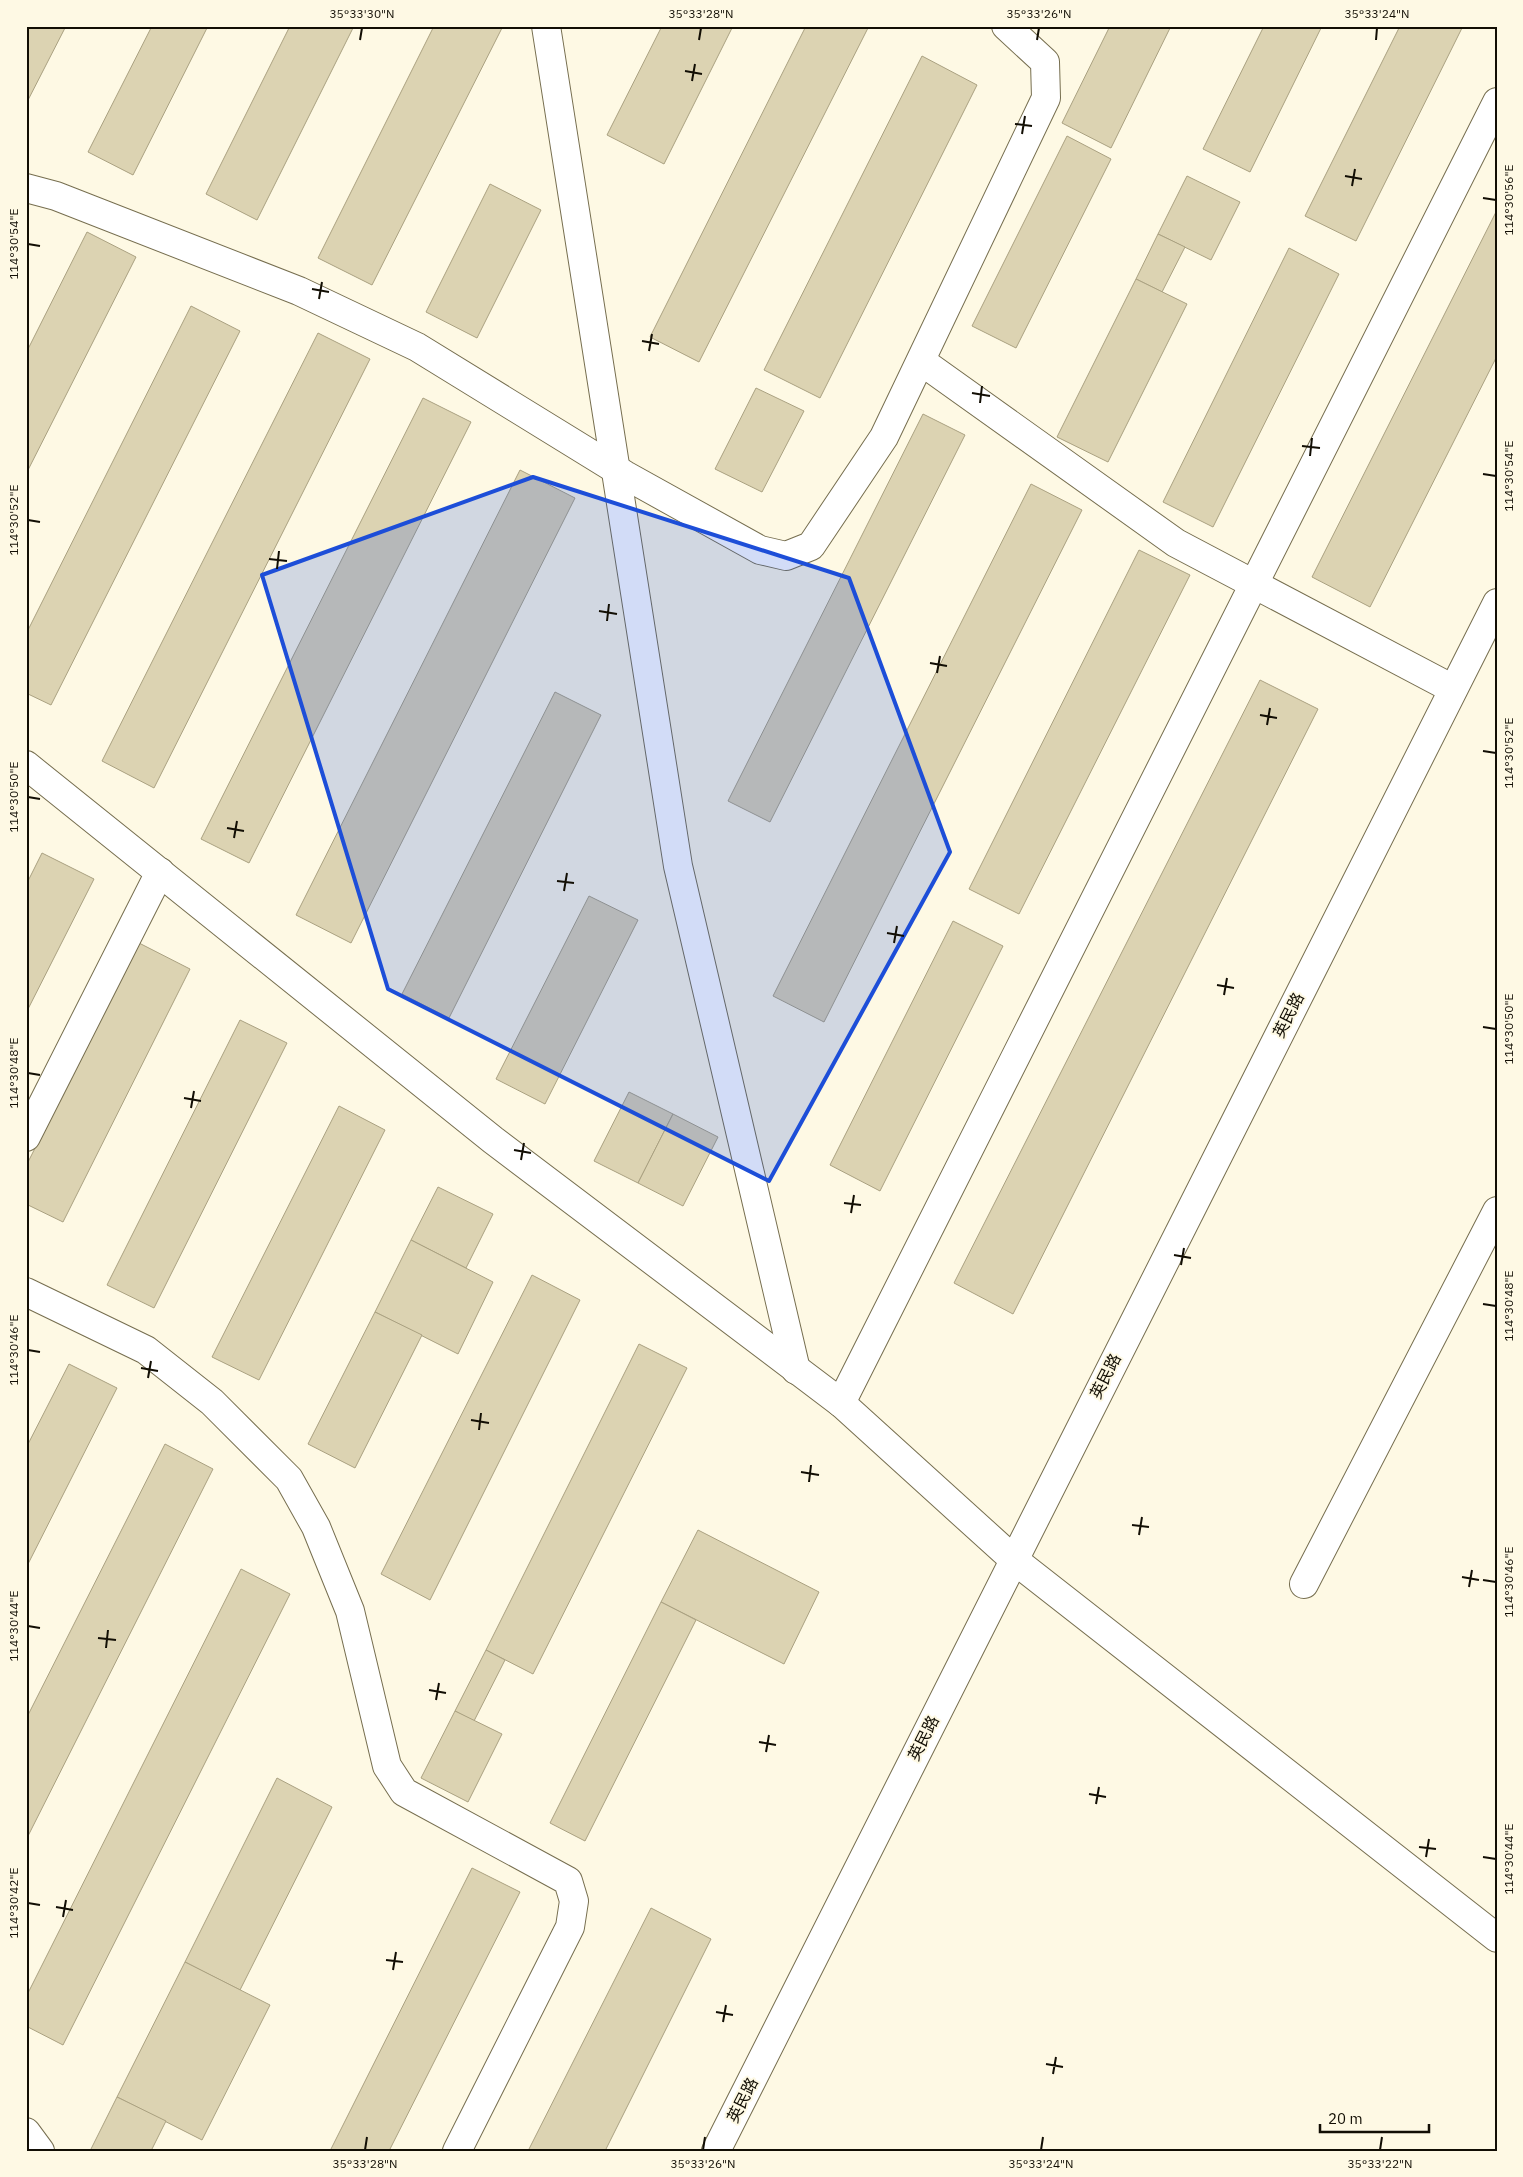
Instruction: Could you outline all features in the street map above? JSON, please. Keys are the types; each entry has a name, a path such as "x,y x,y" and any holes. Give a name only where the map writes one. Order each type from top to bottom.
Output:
{"street":[{"path":"546,26 678,866 796,1370"},
{"path":"26,188 56,196 299,291 408,343 617,469 760,550 786,556 811,546 884,437 1046,98 1045,62 1019,35 1006,26"},
{"path":"841,1403 1256,585 1497,102"},
{"path":"921,361 1176,543 1454,689"},
{"name":"英民路","path":"716,2151 1013,1558 1497,603"},
{"path":"26,765 493,1140 841,1403 1013,1558 1497,1938"},
{"path":"26,1137 160,872"},
{"path":"1304,1584 1497,1211"},
{"path":"26,1292 146,1350 212,1402 289,1479 316,1527 350,1611 387,1766 404,1792 568,1881 574,1901 570,1927 457,2151"},
{"path":"26,2132 40,2151"}],"highlighted area":[{"path":"533,477 849,578 950,852 769,1181 388,989 262,575"}],"building":[{"path":"26,26 66,26 26,104"},
{"path":"152,26 208,26 133,175 88,152"},
{"path":"290,26 354,26 257,220 206,194"},
{"path":"434,26 503,26 372,285 318,258"},
{"path":"662,26 733,26 664,164 607,135"},
{"path":"806,26 869,26 699,362 650,337"},
{"path":"1110,26 1171,26 1111,148 1062,123"},
{"path":"1264,26 1322,26 1250,172 1203,149"},
{"path":"1400,26 1463,26 1356,241 1305,216"},
{"path":"922,56 977,85 820,398 764,370"},
{"path":"1067,136 1111,159 1016,348 972,326"},
{"path":"1187,176 1240,202 1211,260 1158,234"},
{"path":"490,184 541,210 477,338 426,312"},
{"path":"1497,210 1497,356 1370,607 1312,577"},
{"path":"87,232 136,257 26,474 26,353"},
{"path":"1158,234 1185,247 1162,292 1136,279"},
{"path":"1289,248 1339,274 1213,527 1163,502"},
{"path":"1136,279 1187,304 1108,462 1057,437"},
{"path":"191,306 240,331 51,705 26,693 26,634"},
{"path":"318,333 370,359 154,788 102,761"},
{"path":"756,388 804,411 762,492 715,469"},
{"path":"423,398 471,422 249,863 201,839"},
{"path":"923,414 965,435 770,822 728,801"},
{"path":"520,470 575,498 351,943 296,915"},
{"path":"1031,484 1082,510 824,1022 773,996"},
{"path":"1139,550 1190,575 1019,914 969,889"},
{"path":"1260,680 1318,709 1013,1314 954,1283"},
{"path":"555,692 601,715 449,1018 402,994"},
{"path":"42,853 94,879 26,1013 26,885"},
{"path":"589,896 638,920 545,1104 496,1079"},
{"path":"953,921 1003,946 880,1191 830,1165"},
{"path":"139,943 190,969 63,1222 26,1204 26,1166"},
{"path":"240,1020 287,1043 154,1308 107,1285"},
{"path":"629,1092 673,1114 638,1183 594,1161"},
{"path":"339,1106 385,1130 259,1380 212,1357"},
{"path":"673,1114 718,1137 683,1206 638,1183"},
{"path":"438,1187 493,1214 466,1268 411,1240"},
{"path":"411,1240 493,1282 458,1354 375,1312"},
{"path":"532,1275 580,1300 430,1600 381,1574"},
{"path":"375,1312 422,1335 355,1468 308,1444"},
{"path":"639,1344 687,1368 533,1674 486,1650"},
{"path":"69,1364 117,1388 26,1568 26,1448"},
{"path":"165,1444 213,1469 26,1840 26,1719"},
{"path":"698,1530 819,1592 784,1664 661,1602"},
{"path":"241,1569 290,1594 63,2045 26,2026 26,1997"},
{"path":"661,1602 696,1620 585,1841 550,1823"},
{"path":"486,1650 505,1660 474,1721 455,1711"},
{"path":"455,1711 502,1734 468,1802 421,1778"},
{"path":"277,1778 332,1807 240,1990 185,1962"},
{"path":"472,1868 520,1892 389,2151 330,2151"},
{"path":"651,1908 711,1939 605,2151 528,2151"},
{"path":"185,1962 270,2005 202,2140 117,2097"},
{"path":"117,2097 166,2121 151,2151 90,2151"}]}
